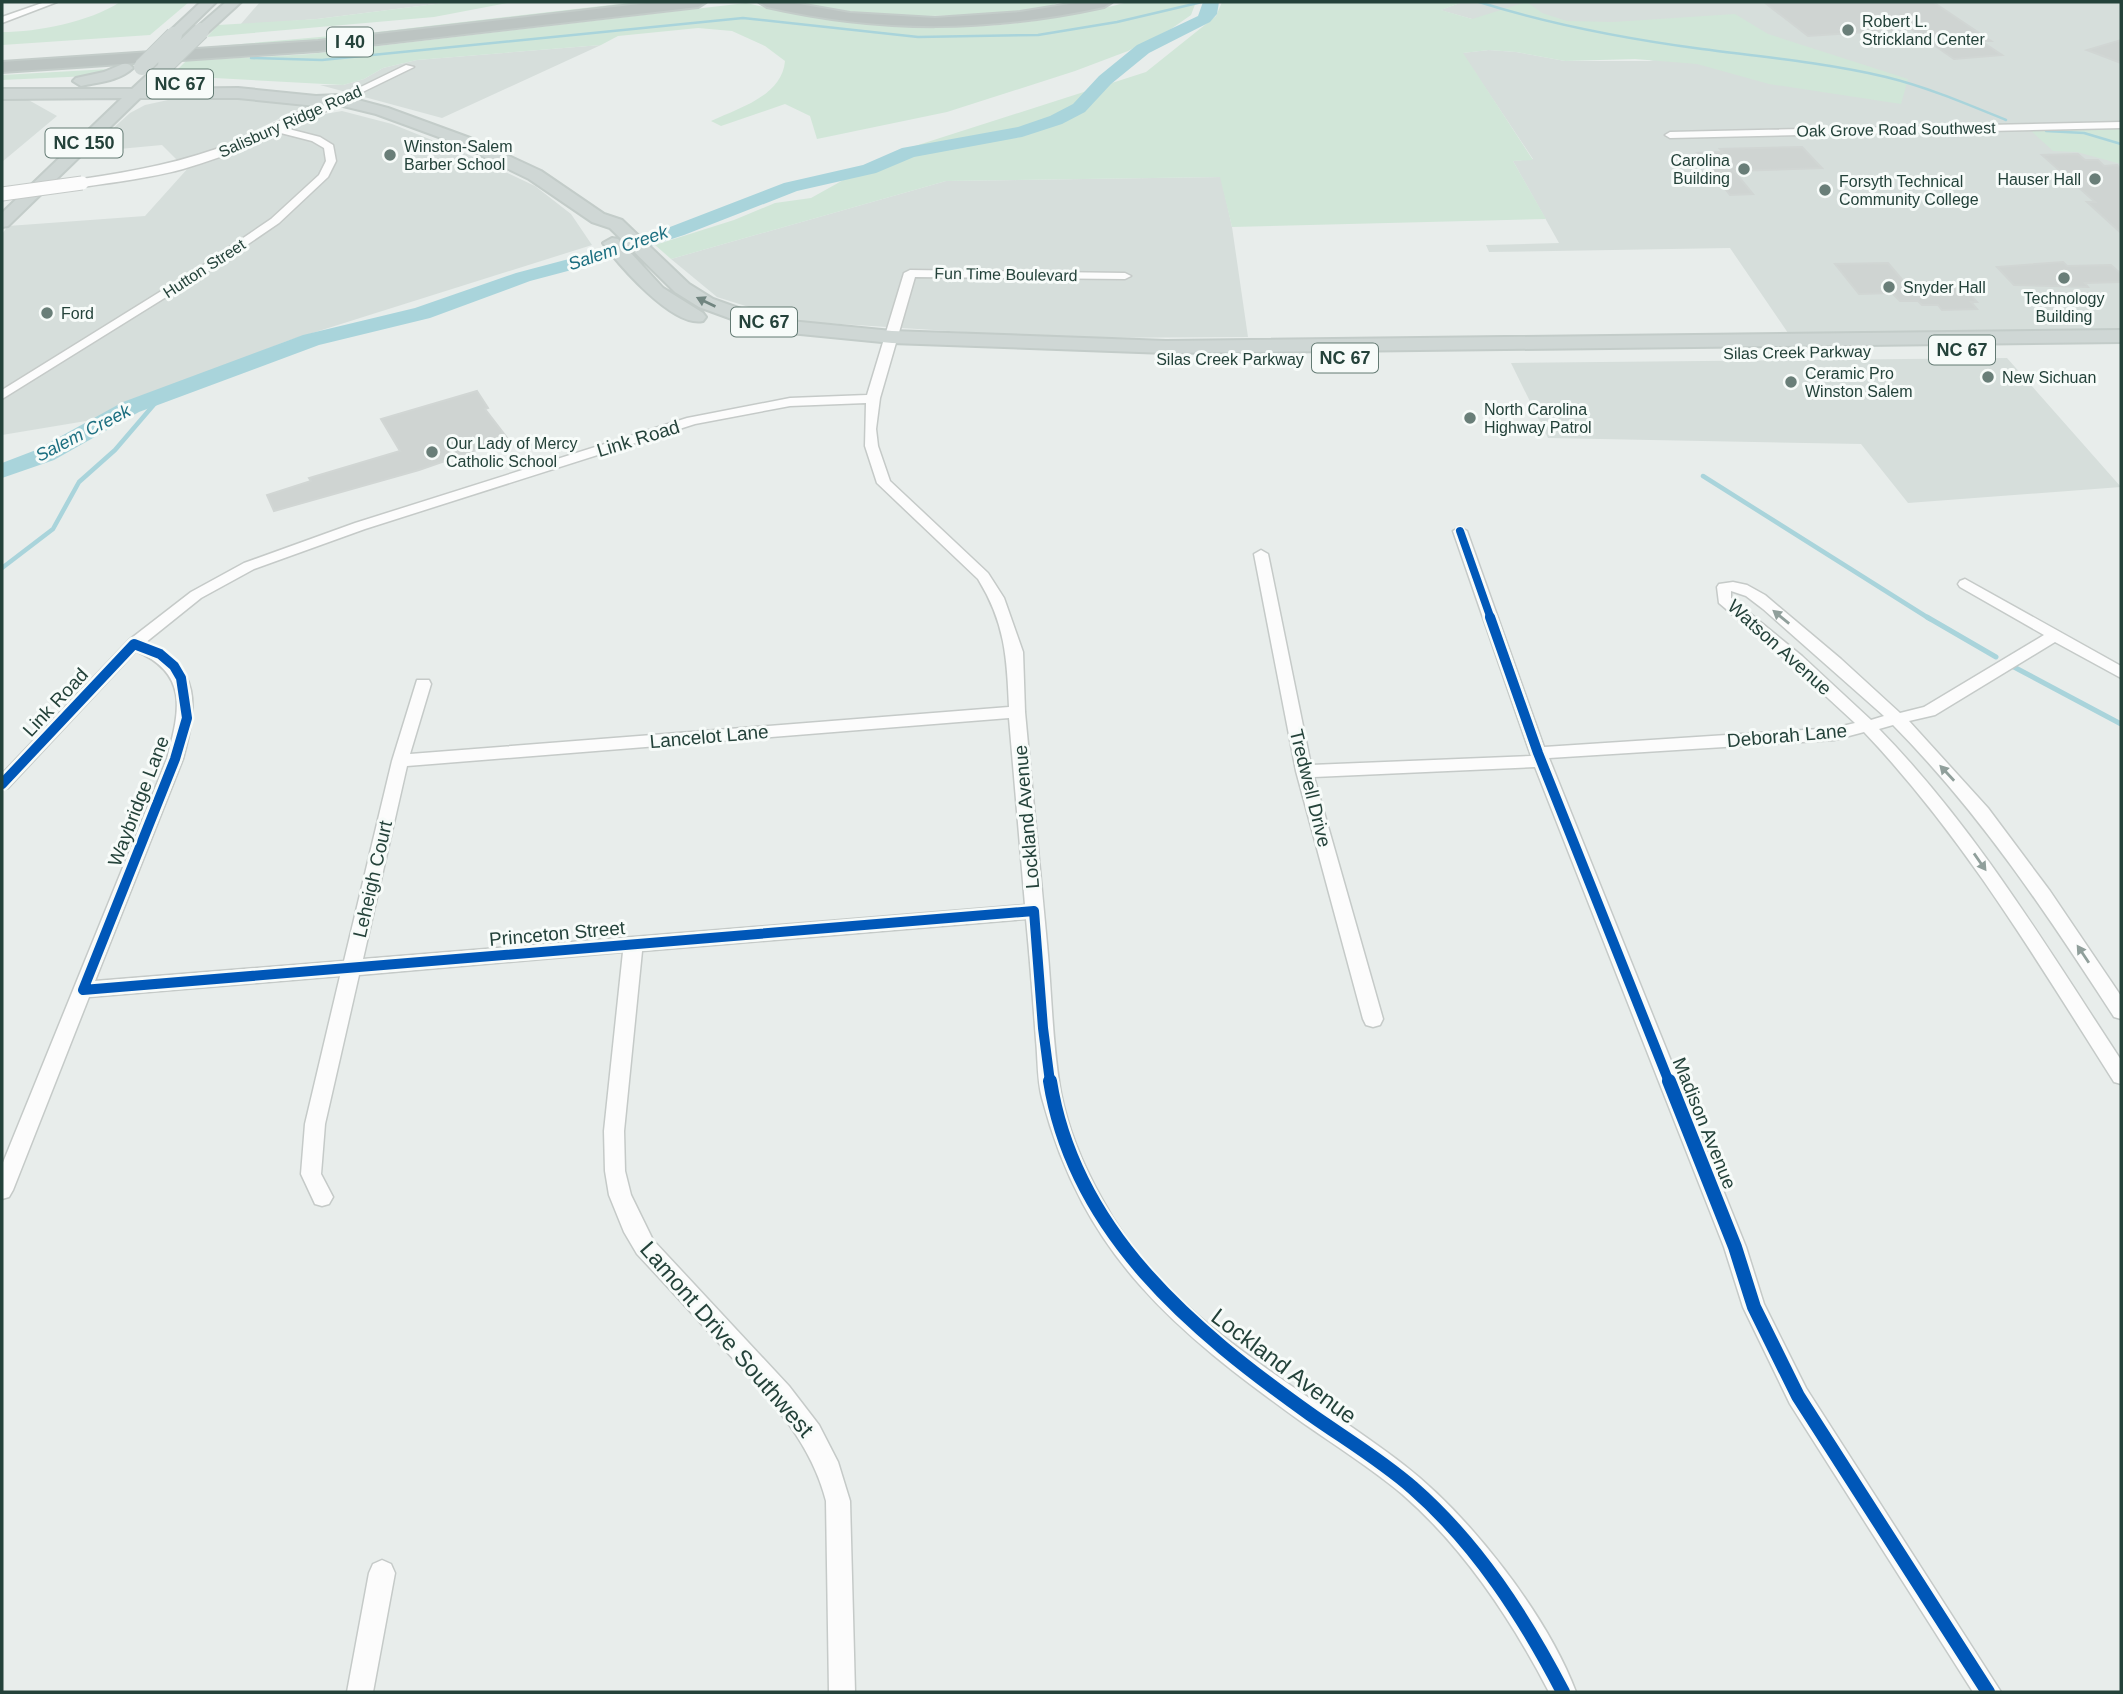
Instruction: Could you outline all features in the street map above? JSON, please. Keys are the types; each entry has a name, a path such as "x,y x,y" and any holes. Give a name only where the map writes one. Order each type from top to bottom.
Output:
{"highway":[{"name":"I 40","path":"2,55 346,31 598,2"},
{"name":"I 40","path":"2,67 318,46 698,2"},
{"path":"767,2 839,17 927,22 1028,17 1104,2"},
{"path":"783,2 865,16 941,19 1026,13 1068,2"},
{"path":"346,31 503,7"}],"main road":[{"name":"NC 150","path":"163,57 176,33 209,2"},
{"name":"NC 150","path":"85,119 163,57 201,32 234,2"},
{"path":"131,81 163,57"},
{"name":"NC 150","path":"2,222 117,112 131,81"},
{"name":"Silas Creek Parkway","path":"10,85 131,81 256,84 328,94 339,100 406,119 487,152 543,180 598,218 613,222 693,296 725,311 790,327 890,342 1003,355 1159,359 2121,348"},
{"name":"Silas Creek Parkway","path":"2,94 131,81 202,93 339,100"},
{"path":"117,112 152,99 202,93"},
{"name":"NC 150","path":"2,195 28,172"},
{"name":"Silas Creek Parkway","path":"598,218 597,228 656,292 696,317 729,329 804,342 1166,347 2121,336"},
{"path":"1650,354 1666,349 1808,347 1809,340"}],"street":[{"path":"2,20 53,2"},
{"name":"Salisbury Ridge Road","path":"2,195 175,167 246,143 409,67"},
{"name":"Oak Grove Road Southwest","path":"1670,135 2121,125"},
{"name":"Hutton Street","path":"2,395 244,243 316,186 331,161 329,147 316,139 277,129"},
{"name":"Fun Time Boulevard","path":"890,342 910,273 1125,276"},
{"name":"Lockland Avenue","path":"890,342 871,399 870,436 877,467 884,483 984,576 998,598 1014,652 1051,1094 1066,1146 1090,1196 1116,1243 1155,1289 1219,1349 1420,1494 1466,1543 1507,1595 1540,1645 1563,1692"},
{"name":"Link Road","path":"2,784 134,644 164,618 218,581 275,555 692,421 790,402 871,399"},
{"name":"Madison Avenue","path":"1460,531 1540,757 1735,1247 1754,1307 1798,1396 1988,1692"},
{"name":"Tredwell Drive","path":"1261,554 1304,771 1373,1019"},
{"path":"1965,583 2121,673"},
{"name":"Watson Avenue","path":"2121,1011 2005,842 1960,786 1897,719 1818,646 1743,588 1724,587 1724,600 1807,669 1906,768 1983,866 2121,1076"},
{"name":"Deborah Lane","path":"1304,771 1540,757 1835,734 1929,712 2054,635"},
{"name":"Waybridge Lane","path":"2,1189 175,759 187,718 181,678 174,666 160,654 134,644"},
{"name":"Leheigh Court","path":"322,1197 311,1174 315,1124 400,761 423,684"},
{"name":"Lancelot Lane","path":"400,761 1017,712"},
{"name":"Princeton Street","path":"83,990 1034,911"},
{"name":"Lamont Drive Southwest","path":"633,944 614,1131 615,1171 620,1195 632,1225 645,1247 781,1394 811,1433 830,1470 838,1502 842,1692"},
{"path":"360,1692 382,1573"}],"shaded area":[{"path":"260,2 451,2 317,19 240,25"},
{"name":"Forsyth Technical Community College","path":"1463,2 2121,2 2121,329 1788,333 1730,248 1489,252 1486,245 1559,243 1513,161 1533,159 1462,53 1489,50 1565,61 1654,61 1440,10"},
{"path":"601,45 442,118 320,85 343,85 364,79 383,68 417,60"},
{"path":"25,98 57,116 2,162 2,99"},
{"path":"196,98 254,99 305,106 211,152 178,161 162,145 87,152 130,113 145,105"},
{"path":"342,111 392,124 469,155 535,186 571,214 592,245 287,341 92,420 2,435 2,234 8,226 145,216 189,167 314,116"},
{"path":"1221,177 1232,227 1248,337 1057,338 794,321 717,297 671,259 946,181"},
{"path":"2007,358 2121,487 1908,503 1861,444 1548,438 1511,363"}],"green space":[{"path":"120,2 189,2 150,35 2,45 2,32 31,30 79,20"},
{"path":"451,2 513,2 434,17 207,37 218,25 317,19"},
{"path":"636,2 664,2 377,36 192,52 195,48 377,32"},
{"path":"791,2 1060,2 1024,11 937,16 839,11"},
{"path":"1128,2 1196,2 1191,15 1171,29 1128,51 1075,71 947,112 817,139 810,116 785,104 721,126 711,121 746,106 768,92 782,73 785,61 765,46 732,31 698,28 618,36 601,45 417,60 383,68 364,79 343,85 178,76 177,70 186,61 310,54 746,3 843,21 937,27 1031,21"},
{"path":"1222,2 1458,2 1460,3 1441,10 1472,19 1527,2 1542,13 1567,21 1613,22 1735,14 1768,34 1908,79 1901,104 1769,84 1697,64 1635,59 1565,61 1489,50 1463,53 1533,160 1513,161 1546,219 1232,227 1220,177 946,181 671,259 655,245 734,220 775,203 811,198 890,154 1146,72 1216,16"},
{"path":"109,69 90,76 2,80 2,75"},
{"path":"2121,129 2121,164 2077,152 2053,151 2030,130"}],"building":[{"name":"Robert L. Strickland Center","path":"1764,2 1933,2 1991,41 1981,41 2002,55 1954,59 1911,29 1808,36"},
{"path":"2121,40 2121,63 2087,50"},
{"name":"Carolina Building","path":"1802,147 1822,168 1734,171 1753,194 1730,195 1697,153 1723,152 1720,149"},
{"name":"Hauser Hall","path":"2078,154 2085,160 2098,160 2104,166 2117,165 2121,169 2121,233 2087,202 2095,202 2042,155"},
{"name":"Technology Building","path":"2063,262 2067,266 2111,265 2121,274 2121,282 2085,283 2088,287 2014,285 1997,267"},
{"name":"Snyder Hall","path":"1888,263 1905,283 1920,282 1925,287 1963,286 1977,302 1971,302 1977,309 1942,310 1938,305 1900,301 1892,293 1859,294 1835,264"},
{"name":"Our Lady of Mercy Catholic School","path":"477,391 488,408 485,409 508,439 419,470 274,511 267,495 311,481 309,478 400,451 381,419"}],"waterway":[{"path":"251,58 322,60 743,18 918,37 1038,35 1117,22 1202,2"},
{"name":"Salem Creek","path":"2,471 45,455 131,407 311,340 422,313 523,277 591,259 677,231 791,187 869,169 909,152 1022,132 1056,120 1079,108 1105,80 1143,49 1204,19 1209,14 1211,2"},
{"path":"1479,2 1534,18 1618,36 1818,64 1886,77 1932,91 2006,120"},
{"path":"2046,131 2084,133 2121,144"},
{"path":"2,568 53,529 79,482 115,450 163,394"},
{"path":"1703,476 1930,619"},
{"path":"1927,617 1996,657"},
{"path":"2012,666 2121,724"}],"cycle path":[{"path":"1460,531 1538,753 1735,1247 1754,1307 1798,1396 1988,1692"},
{"path":"2,784 134,644 160,654 174,666 181,678 187,718 175,759 83,990 1034,911 1046,1057 1057,1114 1065,1141 1086,1190 1111,1233 1141,1272 1211,1340 1401,1478 1444,1518 1501,1588 1534,1638 1563,1692"}],"place":[{"name":"Robert L. Strickland Center","path":"1848,30"},
{"name":"Winston-Salem Barber School","path":"390,155"},
{"name":"Carolina Building","path":"1744,169"},
{"name":"Hauser Hall","path":"2095,179"},
{"name":"Forsyth Technical Community College","path":"1825,190"},
{"name":"Technology Building","path":"2064,278"},
{"name":"Snyder Hall","path":"1889,287"},
{"name":"Ford","path":"47,313"},
{"name":"New Sichuan","path":"1988,377"},
{"name":"Ceramic Pro Winston Salem","path":"1791,382"},
{"name":"North Carolina Highway Patrol","path":"1470,418"},
{"name":"Our Lady of Mercy Catholic School","path":"432,452"}]}
